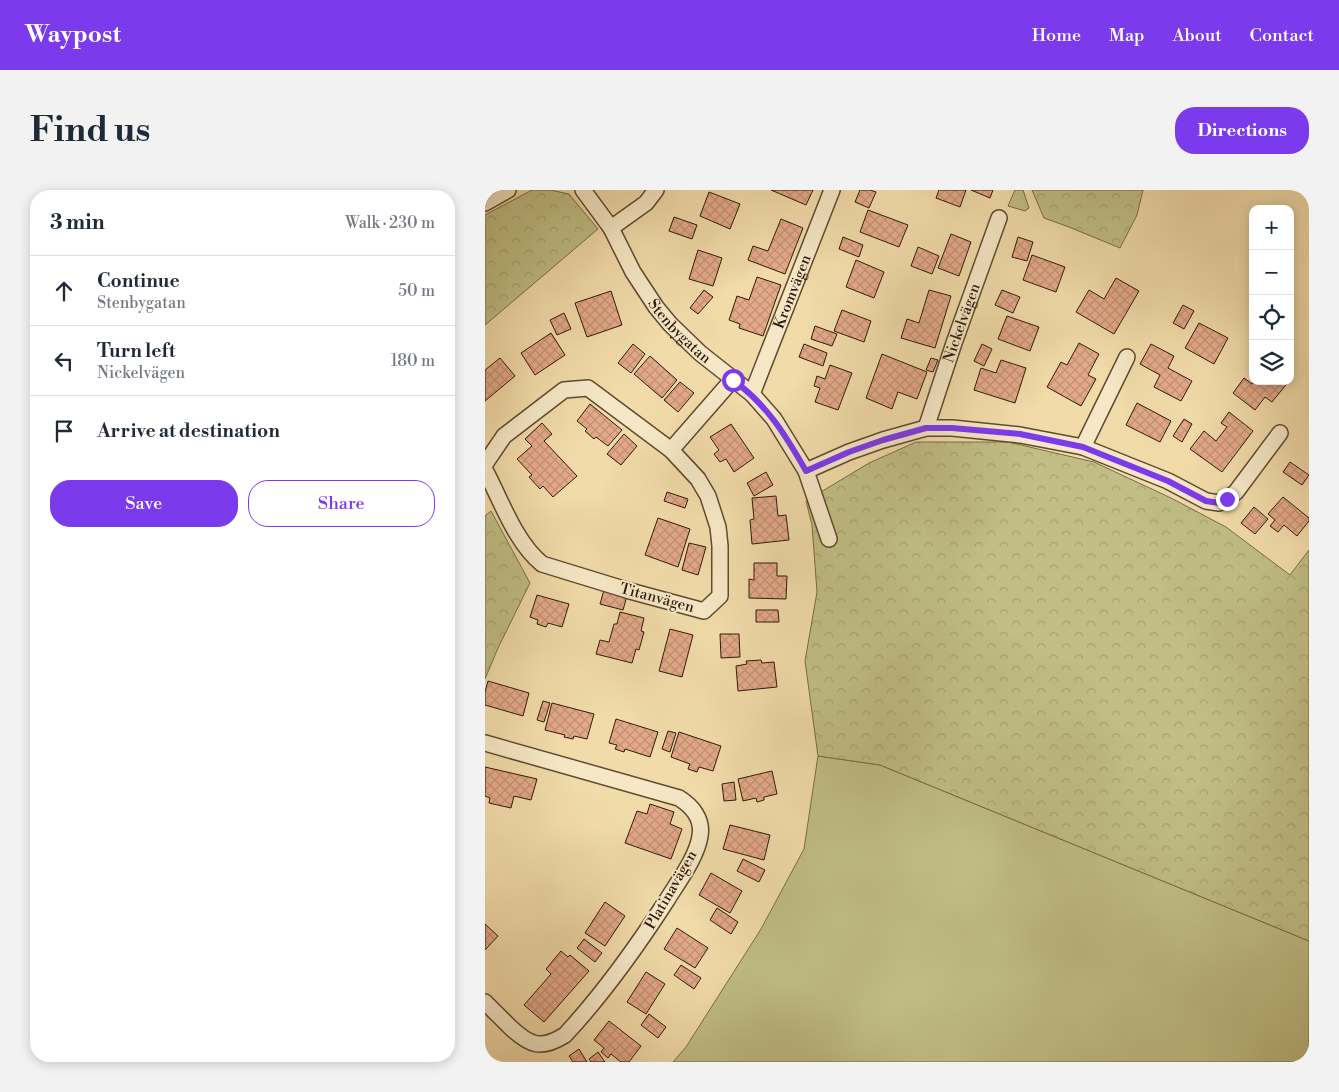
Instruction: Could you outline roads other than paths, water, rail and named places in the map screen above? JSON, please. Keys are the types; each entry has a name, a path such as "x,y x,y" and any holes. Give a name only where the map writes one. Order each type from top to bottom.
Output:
{"street":[{"path":"485,203 508,190"},
{"name":"Stenbygatan","path":"583,190 611,228 633,272 656,307 670,324 700,353 751,394 782,431 806,471 829,539"},
{"path":"611,228 645,203 656,190"},
{"name":"Kromvägen","path":"751,394 831,190"},
{"name":"Nickelvägen","path":"926,428 999,218"},
{"path":"1083,447 1127,357"},
{"path":"671,450 733,380"},
{"name":"Titanvägen","path":"485,464 504,436 564,390 588,388 671,450 698,479 708,496 718,528 720,596 704,611 542,564 531,556 521,542 485,470"},
{"path":"806,471 849,452 926,428 987,430 1020,434 1083,447 1168,481 1206,501 1219,503 1236,492 1280,433"},
{"name":"Platinavägen","path":"485,744 679,798 688,803 698,818 700,836 691,860 680,880 639,944 616,975 565,1035 555,1042 546,1044 529,1043 521,1038 485,1002"}]}
